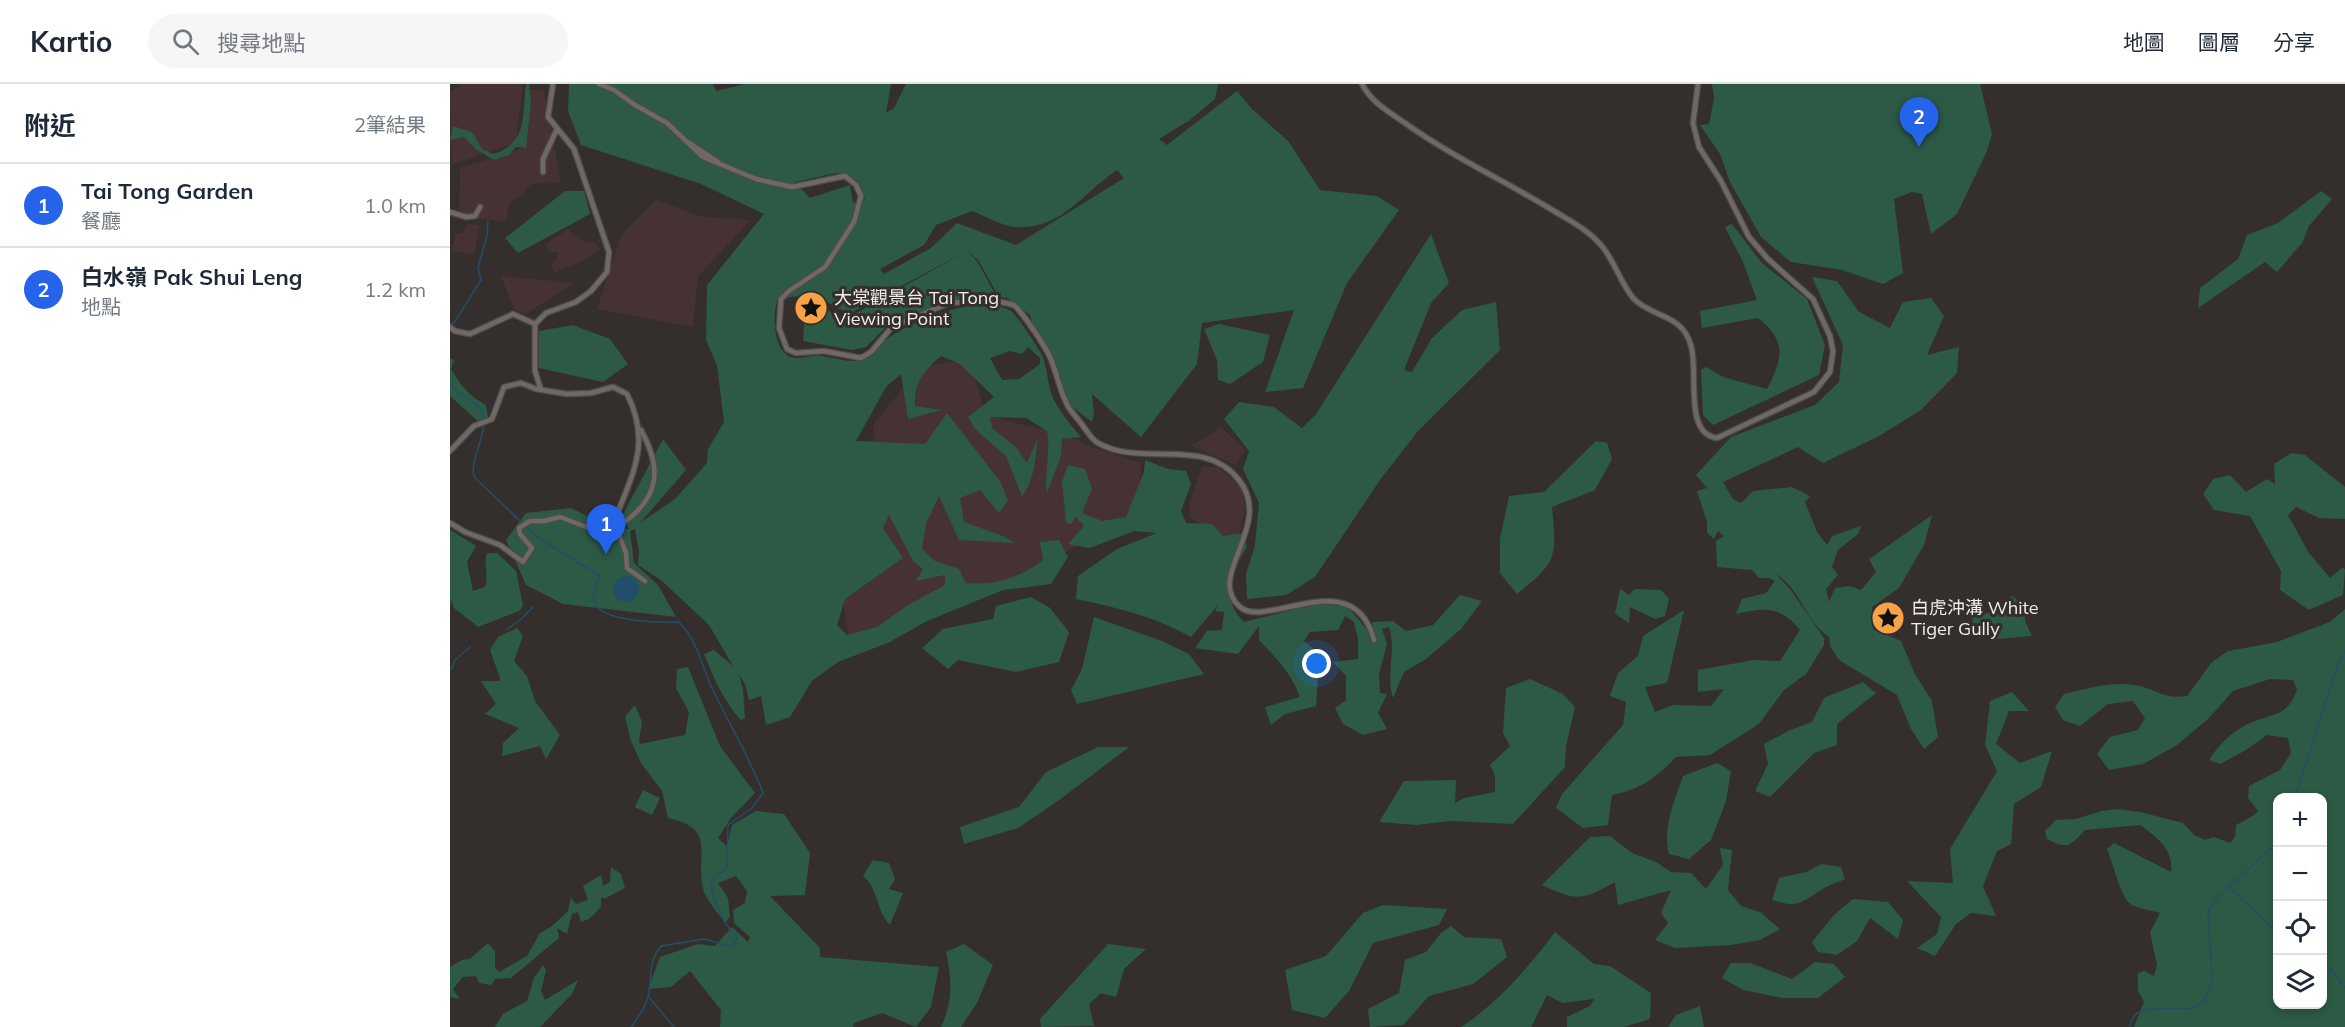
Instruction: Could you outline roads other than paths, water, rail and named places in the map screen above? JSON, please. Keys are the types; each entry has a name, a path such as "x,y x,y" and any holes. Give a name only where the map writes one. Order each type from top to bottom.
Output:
{"street":[{"path":"541,390 535,371 535,324 546,313 576,302 591,291 607,272 609,252 574,149 548,117 553,84"},
{"path":"598,84 614,90 635,105 668,123 680,137 724,166 756,179 792,187 844,176 856,185 861,196 854,222 827,265 781,299 779,328 783,344 789,351 799,353 824,351 851,358 863,358 892,327 956,300 992,300 1014,304 1051,358 1069,408 1097,443 1136,454 1200,456 1222,466 1238,479 1243,486 1250,521 1231,567 1233,596 1240,607 1248,611 1263,612 1319,600 1349,607 1362,615 1374,640"},
{"path":"1362,84 1377,103 1431,142 1526,194 1596,239 1635,299 1645,307 1673,319 1686,332 1694,356 1697,423 1706,435 1717,438 1814,392 1830,372 1833,351 1827,328 1813,299 1800,285 1768,259 1749,237 1721,182 1699,147 1693,127 1698,84"},
{"path":"543,172 543,159 557,129"},
{"path":"450,212 466,217 475,216 480,207"},
{"path":"450,327 455,332 470,334 513,314 535,324"},
{"path":"450,451 474,426 492,419 502,388 521,383 541,390 591,393 613,387 627,394 640,428 650,446 654,490 641,510 623,523 604,522 589,528 560,517 544,521 530,521 519,528 520,534 532,548 524,562 500,545 465,532 450,523"},
{"path":"640,428 636,463 614,522 626,554 627,568 645,581"}],"water":[{"path":"626,576 635,580 639,589 635,598 626,602 617,598 613,589 617,580"}],"waterway":[{"path":"450,324 454,323 481,280 478,267 487,236 488,221"},
{"path":"450,384 476,405 483,416 482,434 473,469 474,477 537,537 600,576 594,597 600,609 620,618 679,622 685,629 695,645 712,688 763,793 752,808 728,825 727,868 710,880 719,911 738,937 732,947 704,939 661,946 652,965 647,1001 631,1027"},
{"path":"506,630 533,607"},
{"path":"451,670 455,660 470,647"},
{"path":"2297,793 2336,669 2345,651"},
{"path":"2130,1027 2133,1018 2146,1010 2190,1008 2203,1002 2212,982 2208,912 2218,897 2273,846"},
{"path":"2230,888 2273,928"},
{"path":"2327,966 2345,988"},
{"path":"648,996 674,1027"}],"place":[{"name":"白水嶺 Pak Shui Leng","path":"1919,147"},
{"name":"大棠觀景台 Tai Tong Viewing Point","path":"811,308"},
{"name":"Tai Tong Garden","path":"606,554"},
{"name":"白虎沖溝 White Tiger Gully","path":"1888,618"}]}
